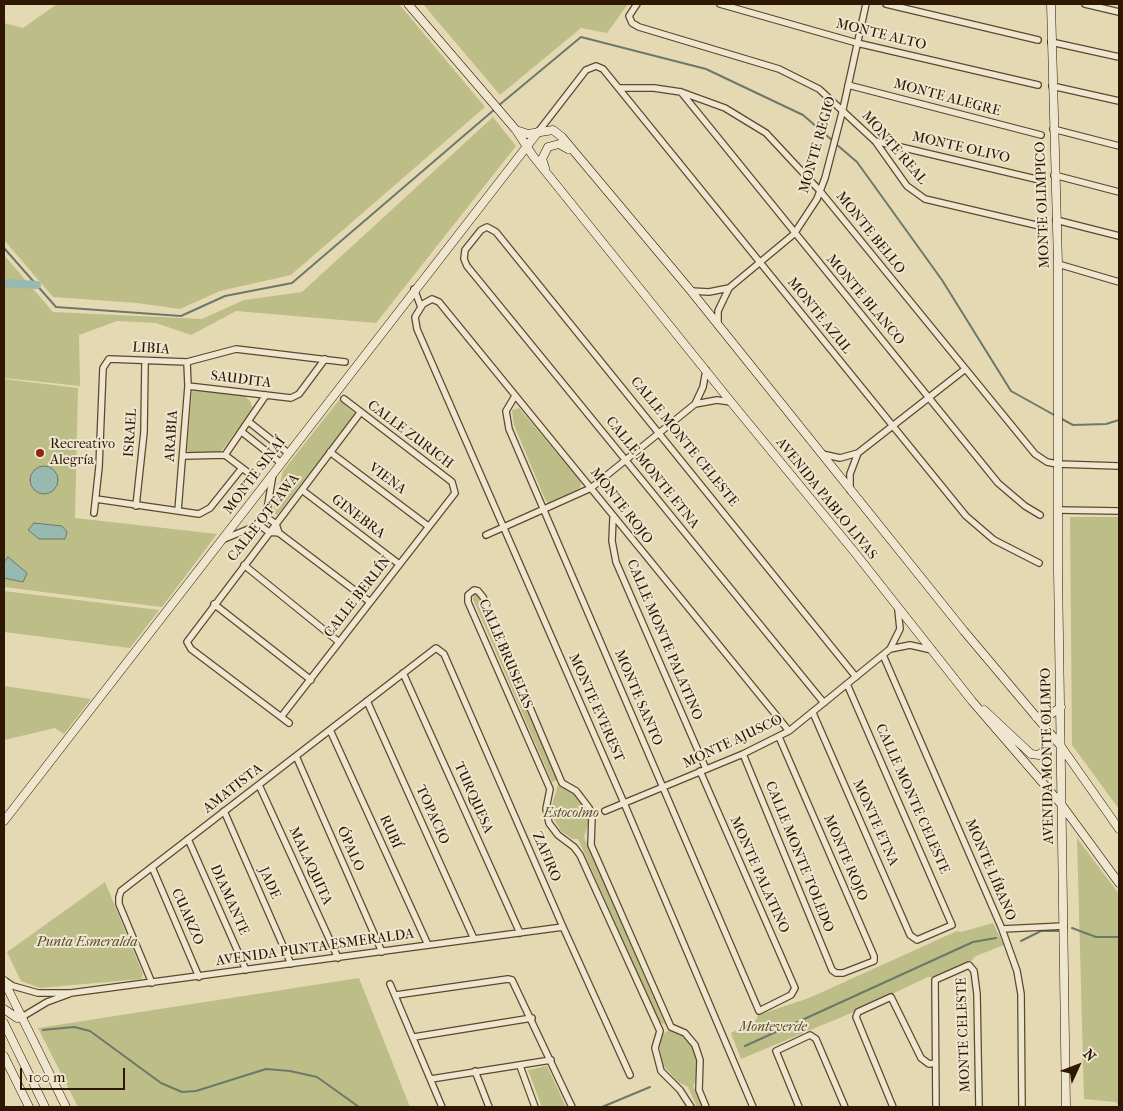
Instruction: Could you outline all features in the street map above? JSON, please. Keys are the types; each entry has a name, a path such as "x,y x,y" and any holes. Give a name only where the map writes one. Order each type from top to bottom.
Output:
{"main road":[{"name":"AVENIDA PABLO LIVAS","path":"408,4 514,128 526,146 731,402 856,554 898,610 972,701 1060,804 1119,883"},
{"name":"MONTE OLIMPICO","path":"1051,4 1054,175 1058,264 1059,405"},
{"name":"AVENIDA PABLO LIVAS","path":"514,128 526,134 556,132 576,154 691,291 850,490 1060,745"},
{"name":"MONTE SINAÍ","path":"4,821 414,289 538,132"},
{"path":"549,175 542,159 548,147 559,144 576,154"},
{"name":"AVENIDA MONTE OLIMPO","path":"1059,405 1057,464 1060,804 1064,926 1066,1107"},
{"path":"972,701 1002,724 1031,754 1039,755 1047,748 1049,740 1044,727"},
{"path":"1036,717 1051,714 1060,707"},
{"path":"1060,745 1119,829"},
{"path":"4,981 66,1107"},
{"path":"4,1009 17,1018 22,1017"},
{"path":"4,1023 45,1107"},
{"path":"4,1056 29,1107"},
{"path":"20,1090 29,1074"}],"street":[{"name":"MONTE REAL","path":"637,4 630,14 630,20 639,27 779,69 819,90 875,141 907,186 925,199 1040,226"},
{"name":"MONTE ALTO","path":"720,4 857,43 1038,85"},
{"name":"MONTE REGIO","path":"718,325 718,311 729,288 794,234 803,223 820,191 848,85 866,4"},
{"path":"886,4 1038,40"},
{"path":"1085,4 1119,12"},
{"path":"1051,42 1119,57"},
{"name":"MONTE AZUL","path":"538,132 589,68 596,66 606,72 966,516 994,540 1039,563"},
{"name":"MONTE ALEGRE","path":"848,85 1041,135"},
{"path":"1052,86 1119,101"},
{"name":"MONTE BELLO","path":"620,88 654,88 681,92 725,108 755,126 779,145 820,191 964,370 1035,454 1042,460 1057,464"},
{"name":"MONTE BLANCO","path":"681,92 794,234 998,482 1025,506 1040,515"},
{"path":"1053,129 1119,146"},
{"name":"MONTE OLIVO","path":"875,141 1040,180"},
{"path":"1054,175 1119,192"},
{"path":"1056,220 1119,236"},
{"name":"CALLE MONTE ETNA","path":"488,228 477,233 467,247 463,257 474,273 625,461 824,703"},
{"name":"CALLE MONTE CELESTE","path":"488,228 496,232 660,432 856,677"},
{"path":"1058,264 1119,282"},
{"path":"691,291 709,292 729,288"},
{"path":"414,289 421,307"},
{"name":"MONTE ROJO","path":"421,307 432,299 439,302 591,488 613,518 789,730"},
{"name":"MONTE EVEREST","path":"421,307 415,320 502,528 624,803 753,1107"},
{"name":"LIBIA","path":"94,513 104,365 112,358 145,362 187,362 236,349 345,362"},
{"name":"SAUDITA","path":"188,386 291,398 299,394 325,359"},
{"name":"ISRAEL","path":"136,506 144,432 145,362"},
{"name":"ARABIA","path":"178,511 184,456 188,386 187,362"},
{"path":"696,404 703,387 706,370"},
{"path":"822,454 840,458 858,453 964,370"},
{"path":"224,455 249,422 266,395"},
{"name":"MONTE SANTO","path":"515,396 506,411 509,428 759,1010"},
{"name":"CALLE ZURICH","path":"344,399 452,482 455,493"},
{"path":"486,535 544,511 591,488 696,404 717,400 731,402"},
{"name":"CALLE OTTAWA","path":"281,717 188,646 188,638 360,413"},
{"path":"249,422 288,453"},
{"path":"242,432 281,463"},
{"name":"VIENA","path":"330,452 428,526"},
{"path":"850,490 850,474 858,453"},
{"path":"184,456 224,455 250,474"},
{"path":"1057,464 1119,466"},
{"path":"96,499 199,514 210,508 242,468"},
{"path":"222,540 258,524 265,516 273,474"},
{"name":"GINEBRA","path":"302,490 399,564"},
{"name":"CALLE BERLÍN","path":"281,717 455,493"},
{"path":"1058,510 1119,511"},
{"path":"265,516 276,524 279,533"},
{"name":"CALLE MONTE PALATINO","path":"613,518 612,541 616,562 703,770"},
{"path":"258,524 269,532 279,533 370,602"},
{"path":"244,565 339,642"},
{"name":"CALLE BRUSELAS","path":"550,789 468,602 468,595 474,590 478,591 483,597 562,783 576,791 589,808 592,816 590,845 671,1027"},
{"path":"214,604 311,680"},
{"name":"MONTE AJUSCO","path":"605,811 743,754 779,737 813,713 890,649 900,629 898,610"},
{"path":"890,649 910,645 932,650"},
{"name":"AMATISTA","path":"152,983 119,900 122,891 432,650 439,649"},
{"name":"ZAFIRO","path":"439,649 444,654 563,928 630,1075"},
{"name":"MONTE LÍBANO","path":"883,655 1002,929 1020,984 1022,1107"},
{"name":"TURQUESA","path":"404,673 520,933"},
{"name":"CALLE MONTE CELESTE","path":"847,684 952,925 917,940"},
{"name":"TOPACIO","path":"368,701 474,939"},
{"name":"MONTE ETNA","path":"813,713 910,935 917,940"},
{"path":"281,717 289,723"},
{"name":"RUBÍ","path":"330,730 428,946"},
{"name":"MONTE ROJO","path":"779,737 874,956 874,961 843,974 832,970"},
{"name":"CALLE MONTE TOLEDO","path":"743,754 832,970"},
{"name":"ÓPALO","path":"296,756 382,952"},
{"name":"MONTE PALATINO","path":"703,770 795,988 791,995 759,1010"},
{"path":"562,783 550,789 546,809 549,823 558,835 574,847 580,855 660,1031"},
{"name":"MALAQUITA","path":"259,785 338,958"},
{"name":"JADE","path":"224,812 291,964"},
{"name":"DIAMANTE","path":"188,839 246,970"},
{"name":"CUARZO","path":"152,867 199,977"},
{"path":"1002,929 1064,926"},
{"name":"AVENIDA PUNTA ESMERALDA","path":"4,981 13,986 38,993 71,994 563,928"},
{"name":"MONTE CELESTE","path":"935,1063 935,984 937,978 969,965 974,971 977,994 980,1107"},
{"path":"396,995 508,979 516,984 572,1107"},
{"path":"390,984 442,1107"},
{"name":"AVENIDA PUNTA ESMERALDA","path":"22,1017 47,1002 71,994"},
{"path":"893,1107 856,1017 858,1012 889,997 892,999 921,1058 929,1064 935,1063 936,1107"},
{"path":"414,1037 532,1018"},
{"path":"691,1107 680,1090 664,1076 658,1064 655,1042 660,1031 671,1027 685,1033 695,1045 700,1060 699,1090 706,1107"},
{"path":"799,1107 776,1053 777,1050 810,1035 816,1039 845,1107"},
{"path":"431,1079 551,1060"},
{"path":"520,1066 535,1107"},
{"path":"475,1072 488,1107"}],"green space":[{"path":"57,4 399,4 485,107 291,275 220,291 180,309 137,303 53,297 4,240 4,23 23,28"},
{"path":"423,4 628,4 607,33 581,28 500,95"},
{"path":"493,117 516,146 376,323 236,311 191,335 156,323 117,321 79,335 80,386 4,378 4,255 53,312 202,319 244,300 302,292"},
{"name":"Recreativo Alegría","path":"4,379 78,388 75,518 217,534 162,607 4,587"},
{"path":"194,390 245,396 250,401 253,409 219,454 190,453 187,450 192,392"},
{"path":"339,400 355,414 277,515 273,512 283,471"},
{"path":"519,408 581,482 580,488 548,503 514,425 512,410"},
{"path":"1070,517 1119,517 1119,809 1072,745"},
{"path":"4,591 159,610 130,648 4,632"},
{"path":"478,593 481,596 557,780 552,782 473,599 474,594"},
{"path":"4,686 91,699 64,734 55,728 4,740"},
{"name":"Estocolmo","path":"558,785 572,790 585,803 590,819 584,837 665,1024 660,1023 578,839 572,839 561,831 553,817 552,805"},
{"path":"1077,838 1119,894 1119,1107 1116,1102 1084,1099"},
{"name":"Punta Esmeralda","path":"105,882 143,974 141,979 40,988 21,981 7,952"},
{"name":"Monteverde","path":"993,923 1004,945 976,956 970,962 936,977 928,977 856,1011 741,1059 731,1033 757,1019 758,1015 809,998 957,931 961,932"},
{"path":"359,978 410,1107 78,1107 38,1028"},
{"path":"671,1029 680,1033 690,1043 697,1057 698,1077 693,1086 703,1107 697,1107 688,1087 678,1082 663,1065 659,1043 661,1035"},
{"path":"547,1066 566,1107 542,1107 528,1070"}],"water":[{"path":"44,466 54,470 58,480 54,490 44,494 34,490 30,480 34,470"},
{"path":"34,523 62,526 67,532 65,539 39,539 28,530"},
{"path":"8,557 27,573 23,582 4,578 4,562"}],"waterway":[{"path":"498,106 581,37 706,69 803,115 833,141"},
{"path":"4,248 56,307 181,316 225,296 292,283 495,109"},
{"path":"836,144 857,162 942,280 1011,391 1056,416"},
{"path":"4,283 37,285"},
{"path":"1060,418 1073,425 1106,424 1119,420"},
{"path":"1072,928 1096,937 1119,937"},
{"path":"1021,941 1041,931 1060,931"},
{"path":"745,1046 973,942 996,938"},
{"path":"43,1030 74,1027 90,1031 161,1083 182,1092 196,1091 266,1069 290,1071 317,1077 359,1107"},
{"path":"602,1107 650,1087"}],"place":[{"name":"Recreativo Alegría","path":"40,453"}]}
